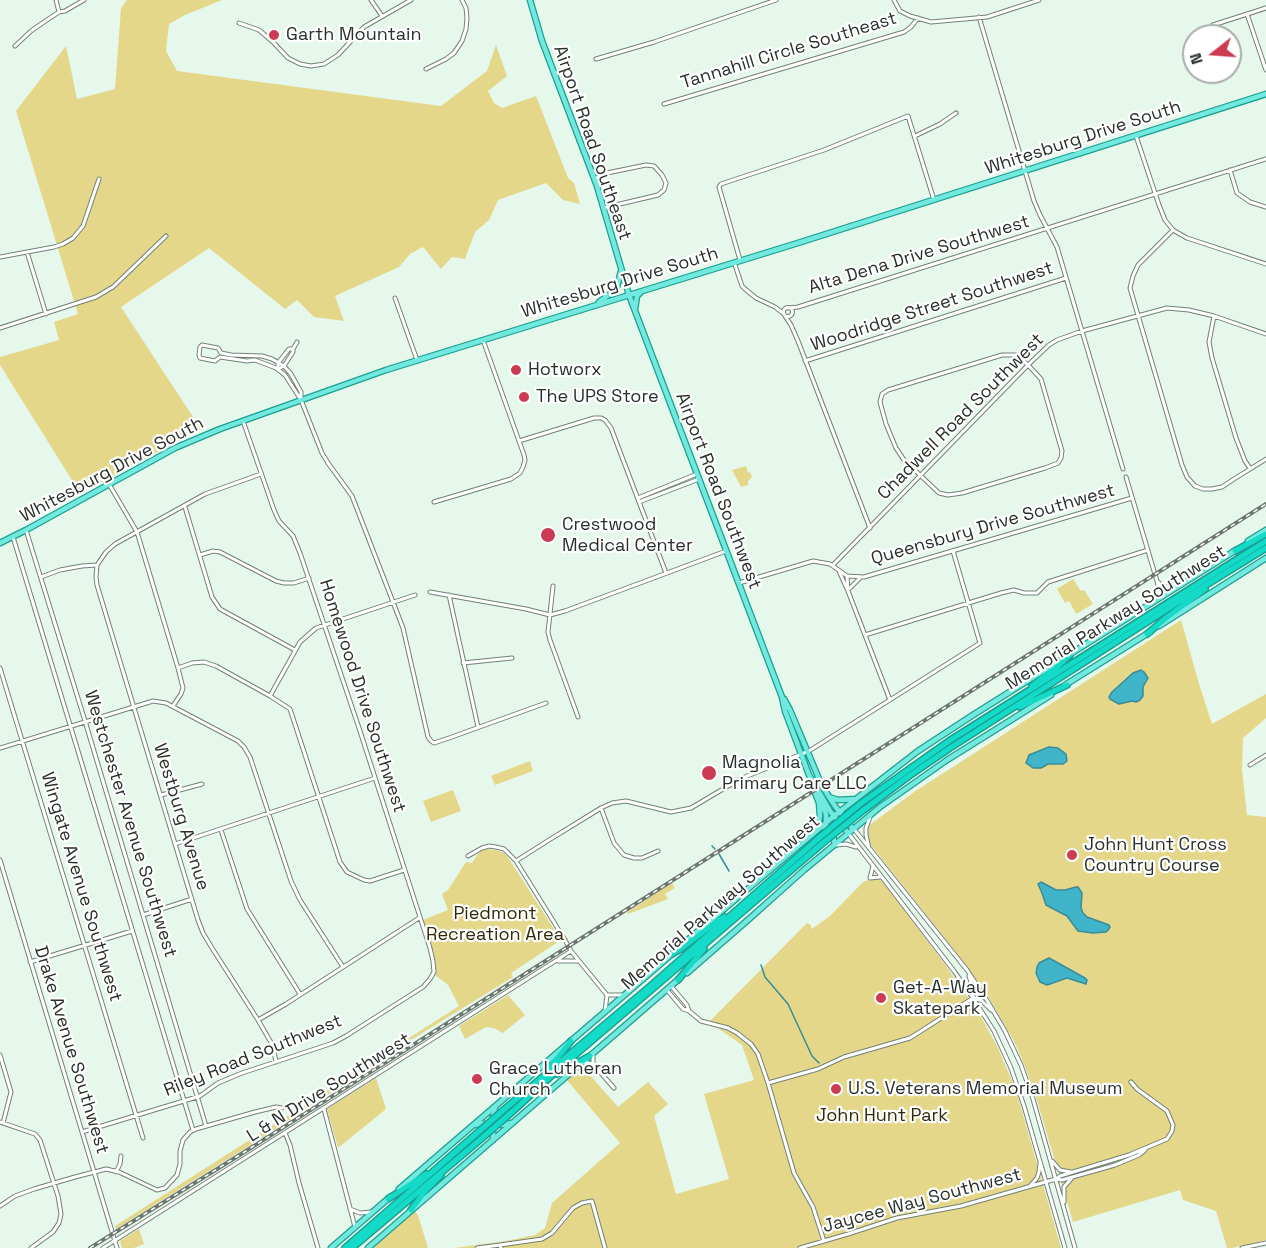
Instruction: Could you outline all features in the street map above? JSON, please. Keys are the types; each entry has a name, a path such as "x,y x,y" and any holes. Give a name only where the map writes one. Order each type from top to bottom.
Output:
{"highway":[{"path":"1235,551 1266,534"},
{"name":"Memorial Parkway Southwest","path":"345,1248 433,1171 546,1082 715,936 860,804 931,753 1266,541"},
{"name":"Memorial Parkway Southwest","path":"860,804 1266,548"},
{"path":"1147,634 1236,566"},
{"path":"1005,706 1070,655"},
{"path":"998,719 1066,685"},
{"name":"Memorial Parkway Southwest","path":"510,1110 540,1079 731,914 822,840"},
{"path":"670,955 731,914"},
{"path":"678,980 715,936"},
{"path":"540,1079 571,1041"},
{"path":"546,1082 591,1055"},
{"name":"Memorial Parkway Southwest","path":"352,1248 449,1166 478,1136"},
{"path":"411,1210 449,1166"},
{"path":"388,1199 433,1171"}],"main road":[{"name":"Airport Road Southeast","path":"530,0 542,41 594,179 629,295"},
{"name":"Whitesburg Drive South","path":"0,543 176,448 300,400 417,360 934,200 1266,94"},
{"path":"593,306 617,287 621,268"},
{"path":"635,311 637,297 643,290"},
{"name":"Airport Road Southwest","path":"629,295 782,697 809,775 834,816 848,833"},
{"path":"871,815 862,816 856,813 854,807 930,744 1266,530"},
{"path":"369,1247 804,870 909,785 1266,558"},
{"name":"Airport Road Southwest","path":"782,697 790,710 822,786 853,829"},
{"path":"800,845 818,824 820,816 818,800 809,775"},
{"path":"816,789 825,811 826,822"},
{"path":"828,796 860,804"},
{"path":"331,1248 826,822 839,812 860,804"},
{"path":"821,827 829,827 835,845"},
{"path":"496,1106 493,1116 498,1122 501,1125 513,1123"},
{"path":"472,1126 481,1123 488,1125 493,1132 493,1140"}],"street":[{"path":"56,0 59,12"},
{"path":"15,46 31,31 59,12 84,0"},
{"path":"371,0 382,16"},
{"path":"239,23 259,30 288,58 311,66 324,64 338,55 364,27 411,0"},
{"path":"426,69 454,53 462,41 467,18 462,0"},
{"path":"596,59 654,42 777,0"},
{"path":"894,0 900,11 931,22 987,16 1039,0"},
{"path":"1218,24 1266,8"},
{"path":"1247,14 1266,70"},
{"path":"979,17 1025,171 1040,215 1057,247 1124,469"},
{"name":"Tannahill Circle Southeast","path":"664,104 904,32 918,18"},
{"path":"915,136 956,113"},
{"path":"870,528 791,325 785,315 775,307 745,289 719,188 721,184 824,150 909,116 934,200"},
{"path":"1136,136 1155,195 1165,220 1173,230 1187,238 1266,264"},
{"path":"1048,229 1266,159"},
{"path":"594,179 608,173 646,165 654,166 666,183 664,190 658,195 603,208"},
{"path":"1230,170 1237,193 1250,202 1266,207"},
{"path":"0,257 63,244 74,238 83,226 99,179"},
{"name":"Alta Dena Drive Southwest","path":"775,307 798,307 1048,229"},
{"path":"1173,230 1138,265 1130,288 1182,465 1187,477 1195,486 1212,489 1222,487 1266,459"},
{"path":"0,328 87,301 106,291 166,236"},
{"path":"27,252 46,314"},
{"name":"Woodridge Street Southwest","path":"805,361 1066,278"},
{"path":"395,298 417,360"},
{"name":"Alta Dena Drive Southwest","path":"791,314 798,307"},
{"path":"785,315 787,308 791,309 791,325"},
{"name":"Chadwell Road Southwest","path":"833,565 1028,365 1048,345 1057,340 1167,308 1214,316 1266,334"},
{"path":"785,315 791,314"},
{"path":"1214,316 1209,342 1212,358 1236,438 1251,469"},
{"path":"434,502 515,477 520,473 525,460 483,340"},
{"path":"278,369 284,366 297,342"},
{"path":"300,400 301,392 291,374 284,366 272,359 262,356 231,355 221,353 218,348 202,345 200,347 200,358 215,361 220,357 255,360 278,369 285,375 300,400 322,453 352,496 403,628 431,741 434,743 546,703"},
{"path":"278,369 278,363 289,349 293,349"},
{"path":"1002,355 1016,355 1028,365 1041,380 1053,419 1062,451 1058,463 962,493 948,495 939,493 904,460 886,424 880,402 882,394 888,390 1002,355"},
{"path":"519,441 594,418 605,420 609,425 666,573"},
{"name":"Homewood Drive Southwest","path":"243,421 279,521 296,543 309,578 405,870 433,961 434,972 425,985"},
{"path":"41,577 60,570 98,565 106,552 115,544 205,494 261,474"},
{"path":"638,500 698,476"},
{"path":"1126,477 1157,581 1159,590 1156,600"},
{"path":"109,484 137,532 178,668 183,688 182,694 173,706"},
{"name":"Queensbury Drive Southwest","path":"833,565 847,576 861,577 1132,498"},
{"path":"185,507 212,597 220,609 295,650"},
{"name":"Westchester Avenue Southwest","path":"27,530 206,1126"},
{"name":"Westchester Avenue Southwest","path":"13,537 193,1130"},
{"path":"865,635 968,602 1014,590 1037,593 1048,582 1148,550"},
{"path":"200,555 213,551 220,552 284,584 309,578"},
{"path":"430,592 550,615 726,551"},
{"path":"516,861 612,803 626,801 671,812 687,810 740,778 808,751 980,643 953,551"},
{"path":"739,583 808,562 821,561 833,565"},
{"name":"Westburg Avenue","path":"98,565 96,577 98,585 203,933 273,1046 276,1062"},
{"name":"Queensbury Drive Southwest","path":"838,570 848,591 861,577"},
{"path":"847,576 848,591 890,699"},
{"path":"1157,581 1162,586 1174,588"},
{"path":"554,586 548,632 578,717"},
{"path":"270,696 300,642 316,628 415,595"},
{"path":"449,595 478,727"},
{"path":"463,663 512,658"},
{"path":"178,668 204,662 216,666 290,709 340,862 347,872 370,881 405,870"},
{"name":"Wingate Avenue Southwest","path":"0,668 143,1138"},
{"path":"0,748 153,701 173,706 237,741 250,757 291,881 300,900 343,967"},
{"path":"1250,765 1266,755"},
{"path":"176,844 375,778"},
{"path":"161,795 202,784"},
{"path":"601,808 614,843 624,855 642,858 658,852"},
{"path":"870,850 866,828 871,815"},
{"name":"Airport Road Southwest","path":"853,829 967,970 994,1012 1021,1065 1048,1155 1065,1248"},
{"path":"221,830 247,909 300,994"},
{"name":"Airport Road Southwest","path":"848,833 954,971 993,1031 1011,1068 1039,1158 1064,1207 1075,1248"},
{"path":"835,845 846,844 858,847"},
{"path":"468,856 489,846 504,849 516,861 578,961 607,994 624,995"},
{"name":"Drake Avenue Southwest","path":"0,860 117,1248"},
{"path":"873,866 870,878 881,877"},
{"path":"143,915 192,899"},
{"path":"258,1020 419,917"},
{"path":"30,962 132,931"},
{"name":"L & N Drive Southwest","path":"103,1248 571,951"},
{"path":"556,961 578,961"},
{"path":"967,970 973,989 973,998"},
{"name":"Riley Road Southwest","path":"82,1131 184,1101 242,1073 340,1039 425,985"},
{"path":"669,988 683,1009 701,1021 728,1028 752,1044 768,1083 794,1173 813,1207 824,1241"},
{"path":"605,1011 607,994"},
{"path":"973,998 986,1004 994,1012"},
{"path":"768,1083 818,1069 844,1057 910,1038 973,998"},
{"path":"0,1055 11,1092 2,1123 35,1134 40,1140 61,1214 59,1223 53,1232 31,1248"},
{"path":"591,1055 593,1064 614,1088"},
{"path":"584,1062 593,1064"},
{"name":"Jaycee Way Southwest","path":"800,1248 897,1218 961,1206 1062,1180 1139,1155 1146,1148 1167,1139 1173,1125 1167,1111 1131,1082"},
{"path":"0,1206 15,1196 106,1170 157,1190 165,1188 177,1175 183,1140 193,1130 255,1112 276,1107 282,1108"},
{"path":"324,1109 355,1227"},
{"path":"285,1133 318,1248"},
{"path":"1048,1155 1060,1170 1073,1175 1064,1187 1064,1207"},
{"path":"116,1172 121,1156"},
{"path":"1028,1187 1037,1178 1039,1158"},
{"path":"0,1196 5,1202"},
{"path":"477,1248 501,1247 542,1239 552,1233 573,1208 592,1201 605,1248"},
{"path":"350,1209 360,1214 372,1212"},
{"path":"1242,1248 1266,1243"}],"green space":[{"path":"127,0 222,0 169,24 166,51 177,71 441,106 487,71 496,45 507,76 488,91 494,103 502,108 536,96 568,178 574,183 580,204 563,200 546,183 498,200 489,220 475,232 465,259 452,257 441,269 423,247 410,254 399,267 335,296 344,321 314,317 297,300 285,309 209,248 121,307 201,429 80,493 0,365 0,357 59,340 54,322 78,314 16,111 66,46 77,99 115,89 121,8"},
{"path":"746,466 752,477 748,485 741,487 732,470"},
{"path":"1073,579 1093,604 1076,614 1069,601 1065,603 1057,589"},
{"name":"John Hunt Cross Country Course","path":"1181,620 1212,724 1266,694 1266,718 1243,738 1242,770 1247,815 1266,817 1266,1240 1232,1248 1227,1248 1216,1211 1183,1200 1180,1190 1073,1222 1036,1097 1013,1039 986,993 870,844 867,836 867,827 914,792"},
{"path":"530,761 533,771 495,785 491,776"},
{"path":"453,790 461,811 431,822 423,801"},
{"name":"Piedmont Recreation Area","path":"488,849 504,853 509,859 561,940 511,973 513,977 116,1229 115,1226 459,1006 448,985 435,975 434,954 423,920 448,910 442,894 448,890 466,862 472,863 477,855"},
{"name":"John Hunt Park","path":"873,878 880,879 887,887 944,963 980,1015 998,1048 1016,1090 1061,1248 454,1248 535,1235 545,1228 552,1203 620,1143 566,1079 582,1066 618,1107 648,1082 668,1104 654,1116 676,1194 729,1179 704,1094 754,1080 742,1045 709,1022 807,923 811,925 811,929 816,926 830,916 863,882"},
{"path":"672,883 675,888 665,894 668,899 628,914 627,912"},
{"path":"508,995 525,1015 503,1033 486,1027 465,1039 459,1026"},
{"path":"376,1078 386,1109 338,1148 327,1109"},
{"path":"413,1209 418,1215 428,1248 368,1248"},
{"path":"139,1229 144,1244 134,1248 122,1248 120,1241"}],"water":[{"path":"1141,670 1148,678 1140,700 1119,704 1110,699 1112,692 1133,673"},
{"path":"1049,747 1058,748 1066,754 1067,761 1063,764 1048,764 1041,768 1033,768 1026,763 1029,755"},
{"path":"1041,882 1056,890 1078,887 1082,893 1083,913 1087,917 1109,925 1108,930 1093,933 1078,931 1067,916 1046,905 1038,884"},
{"path":"1049,958 1085,978 1086,984 1067,978 1047,985 1040,982 1036,973 1037,967 1039,963"}],"waterway":[{"path":"712,846 715,849"},
{"path":"719,854 729,871"},
{"path":"761,965 765,977 788,1004 812,1056 819,1063"}],"railway":[{"path":"90,1248 1266,504"}],"place":[{"name":"Garth Mountain","path":"274,35"},
{"name":"Hotworx","path":"516,370"},
{"name":"The UPS Store","path":"524,397"},
{"name":"Crestwood Medical Center","path":"548,535"},
{"name":"Magnolia Primary Care LLC","path":"709,773"},
{"name":"John Hunt Cross Country Course","path":"1072,855"},
{"name":"Get-A-Way Skatepark","path":"881,998"},
{"name":"Grace Lutheran Church","path":"477,1079"},
{"name":"U.S. Veterans Memorial Museum","path":"836,1089"}]}
